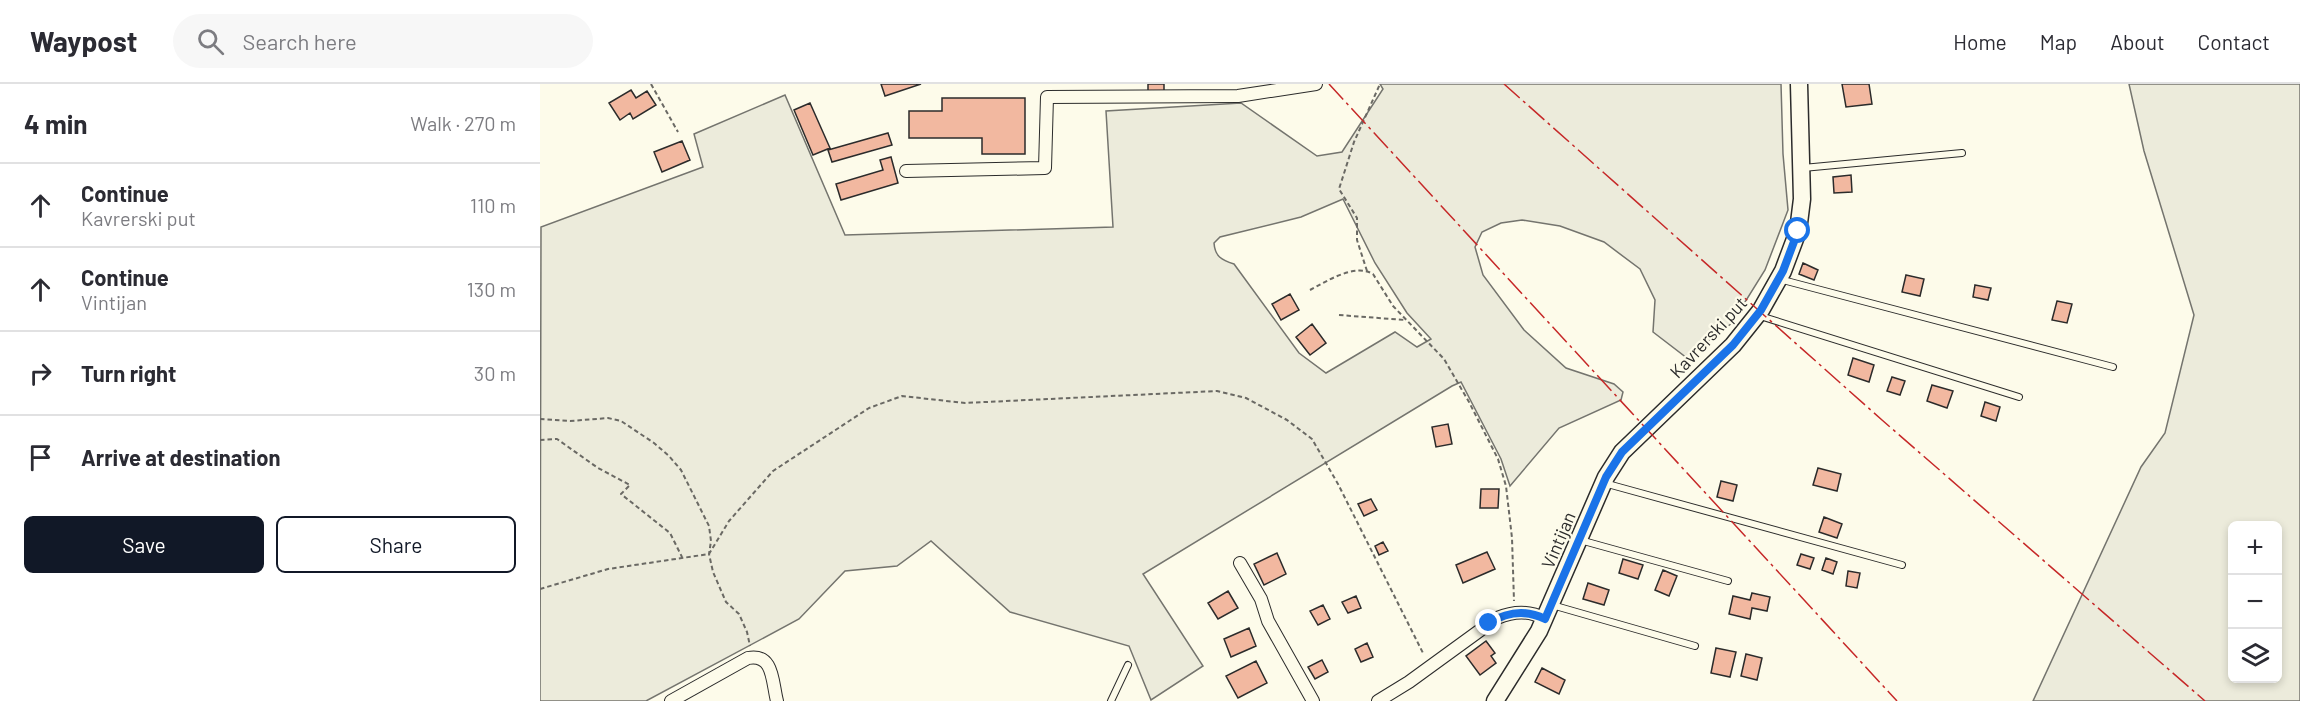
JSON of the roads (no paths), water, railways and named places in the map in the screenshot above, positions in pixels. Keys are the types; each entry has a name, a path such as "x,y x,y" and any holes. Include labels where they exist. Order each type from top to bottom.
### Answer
{"main road":[{"name":"Kavrerski put","path":"1671,405 1733,345 1757,315 1779,279 1798,231 1802,199 1803,168 1799,84"},
{"name":"Vintijan","path":"1495,701 1548,612 1604,483 1622,452 1671,405"}],"street":[{"path":"906,171 1045,168 1047,98 1238,96 1316,84"},
{"path":"1240,563 1261,599 1268,621 1313,701"},
{"path":"1378,701 1409,682 1497,618 1514,613 1548,612"},
{"path":"671,701 748,658 755,657 760,657 767,662 777,701"}],"lane":[{"path":"1803,168 1962,153"},
{"path":"1779,279 2113,367"},
{"path":"1757,315 2019,397"},
{"path":"1604,483 1902,565"},
{"path":"1579,540 1728,581"},
{"path":"1548,612 1695,646"},
{"path":"1111,701 1128,665"}]}
